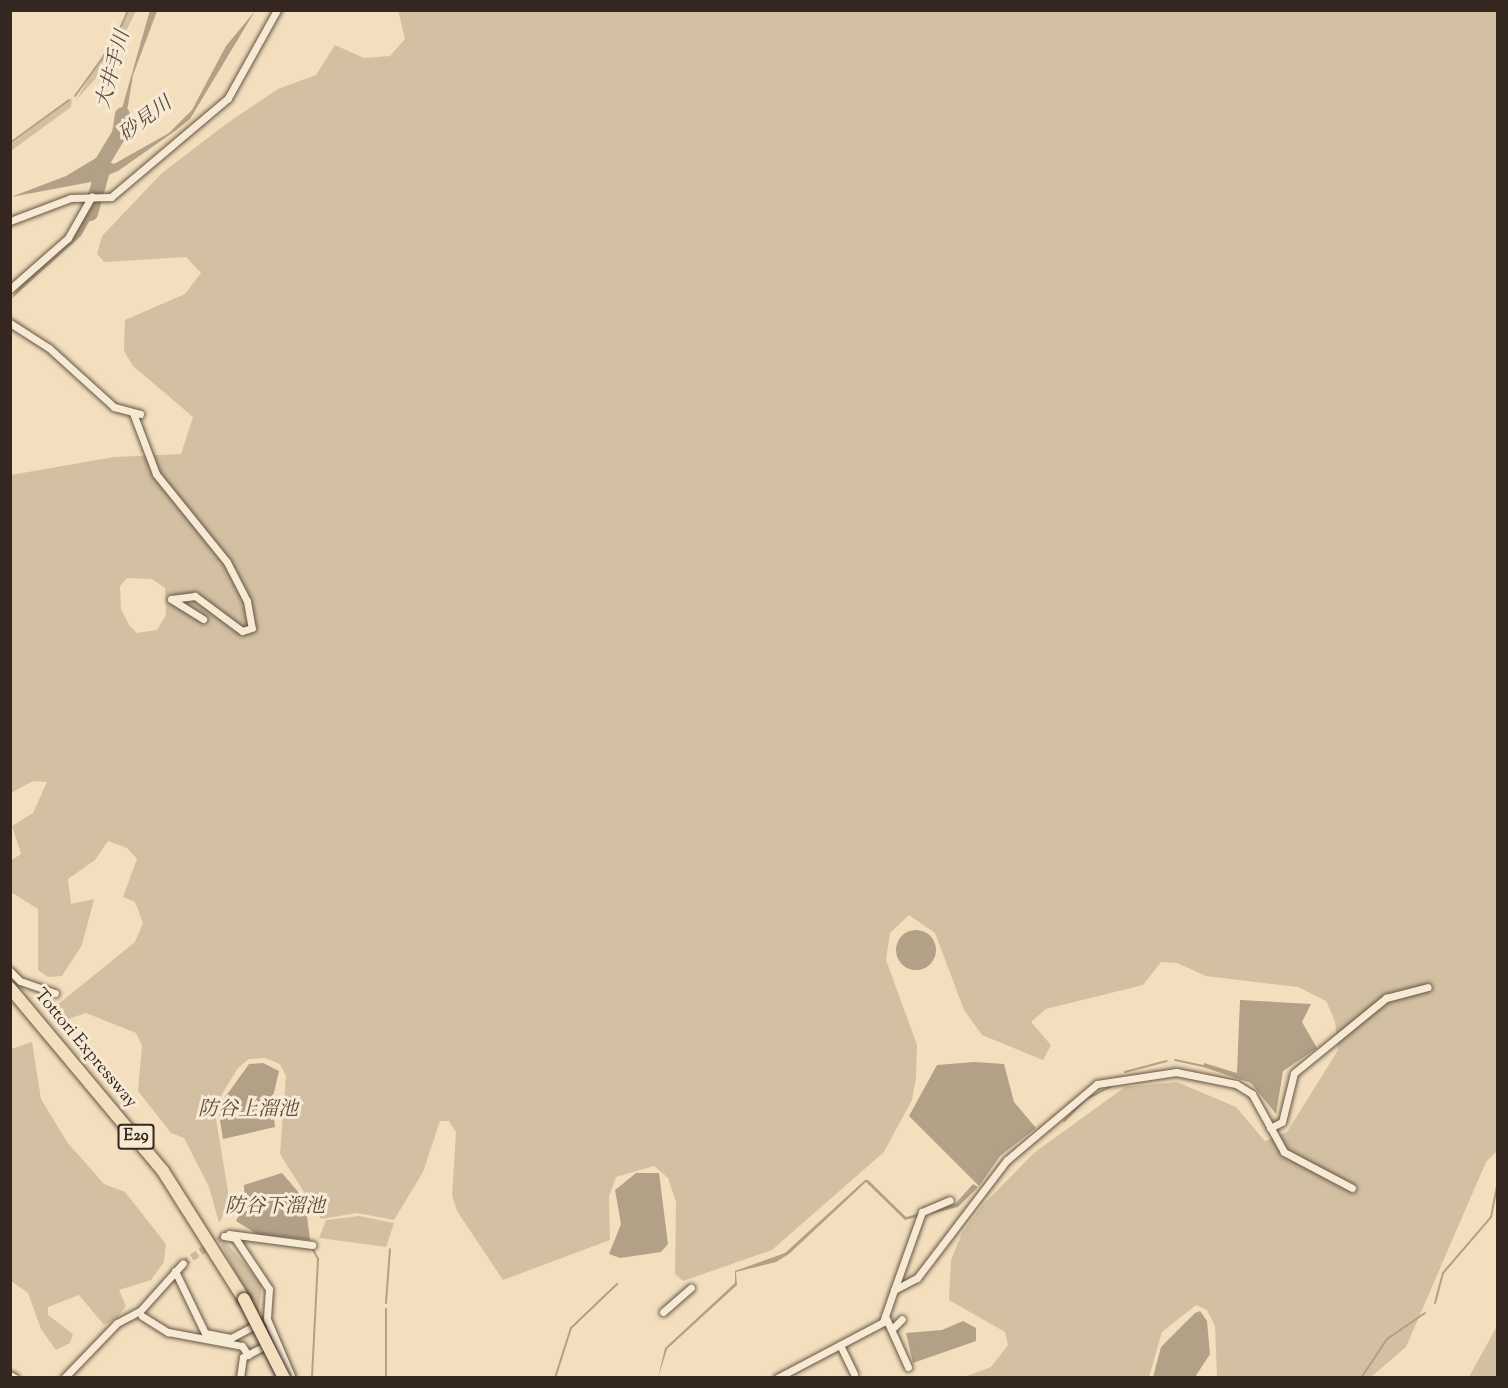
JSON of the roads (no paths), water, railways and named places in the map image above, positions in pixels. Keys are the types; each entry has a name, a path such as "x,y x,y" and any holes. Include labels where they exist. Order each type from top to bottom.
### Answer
{"highway":[{"name":"Tottori Expressway","path":"10,988 163,1171 242,1300 284,1377"},
{"name":"Tottori Expressway","path":"10,997 138,1151 214,1255 242,1300 278,1377"}],"street":[{"path":"10,221 93,196 103,200 228,99 277,10"},
{"path":"10,289 68,238 93,196"},
{"path":"10,322 49,348 107,402 137,413 156,474 227,562 247,602 252,628 242,631 195,596 171,599 203,619"},
{"path":"10,971 20,981 55,993"},
{"path":"1270,1128 1282,1122 1294,1073 1386,998 1428,987"},
{"path":"894,1290 917,1278 1007,1160 1097,1083 1176,1072 1236,1084 1252,1094 1284,1152 1352,1188"},
{"path":"777,1377 840,1346 885,1316 894,1290 894,1277 922,1212 950,1200"},
{"path":"292,1377 267,1319 269,1289 226,1235 312,1245"},
{"path":"64,1377 117,1323 140,1311 183,1263"},
{"path":"175,1271 205,1333 231,1338 267,1319"},
{"path":"663,1312 691,1288"},
{"path":"142,1316 168,1332 242,1346 248,1355"},
{"path":"885,1316 894,1327 908,1367"},
{"path":"894,1327 902,1319"},
{"path":"240,1377 243,1357 276,1340"},
{"path":"840,1346 854,1374"},
{"path":"10,1375 15,1377"}],"water":[{"path":"150,10 157,11 133,75 123,136 115,133"},
{"path":"255,11 190,119 175,131 118,171 91,182 11,197 66,176 111,149 109,162 114,164 169,133 192,110 226,46"},
{"path":"92,200 99,204 81,236 11,299 32,269 70,240"},
{"path":"916,930 924,931 930,936 935,942 935,958 930,964 924,969 916,970 908,969 902,964 897,958 896,950 897,942 902,936 908,931"},
{"path":"1240,1000 1311,1004 1302,1022 1317,1048 1283,1071 1276,1114 1251,1083 1203,1067 1204,1063 1237,1073"},
{"path":"974,1062 1004,1064 1014,1102 1036,1128 1000,1156 979,1186 909,1116 937,1065"},
{"name":"防谷上溜池","path":"263,1063 279,1071 272,1101 275,1127 223,1139 218,1107 249,1064"},
{"name":"防谷下溜池","path":"282,1173 305,1200 310,1240 257,1234 236,1221 245,1202 244,1185"},
{"path":"636,1173 659,1173 668,1244 661,1252 620,1258 609,1254 621,1224 615,1190"},
{"path":"865,1180 868,1180 906,1217 956,1203 973,1184 978,1187 958,1207 905,1220 866,1182 789,1254 776,1262 736,1272 737,1285 667,1349 658,1378 665,1348 735,1283 735,1271 785,1253"},
{"path":"1200,1311 1207,1321 1210,1354 1195,1377 1153,1377 1161,1347 1195,1313"},
{"path":"963,1321 976,1328 976,1341 913,1363 906,1333 942,1330"}],"waterway":[{"path":"75,96 114,42 128,10"},
{"path":"10,143 69,100"},
{"name":"大井手川","path":"98,168 119,133 122,114"},
{"name":"大井手川","path":"90,213 102,170"},
{"path":"1175,1060 1204,1066"},
{"path":"1125,1072 1167,1061"},
{"path":"1064,1121 1086,1099 1115,1084"},
{"path":"1435,1303 1443,1273 1491,1217 1498,1181"},
{"path":"312,1248 318,1259 312,1378"},
{"path":"386,1303 390,1249"},
{"path":"555,1378 571,1328 617,1284"},
{"path":"386,1309 386,1378"},
{"path":"1361,1378 1387,1339 1425,1313"}],"tunnel":[{"path":"183,1263 224,1236"}],"water label":[{"name":"砂見川","path":"146,120"}]}
